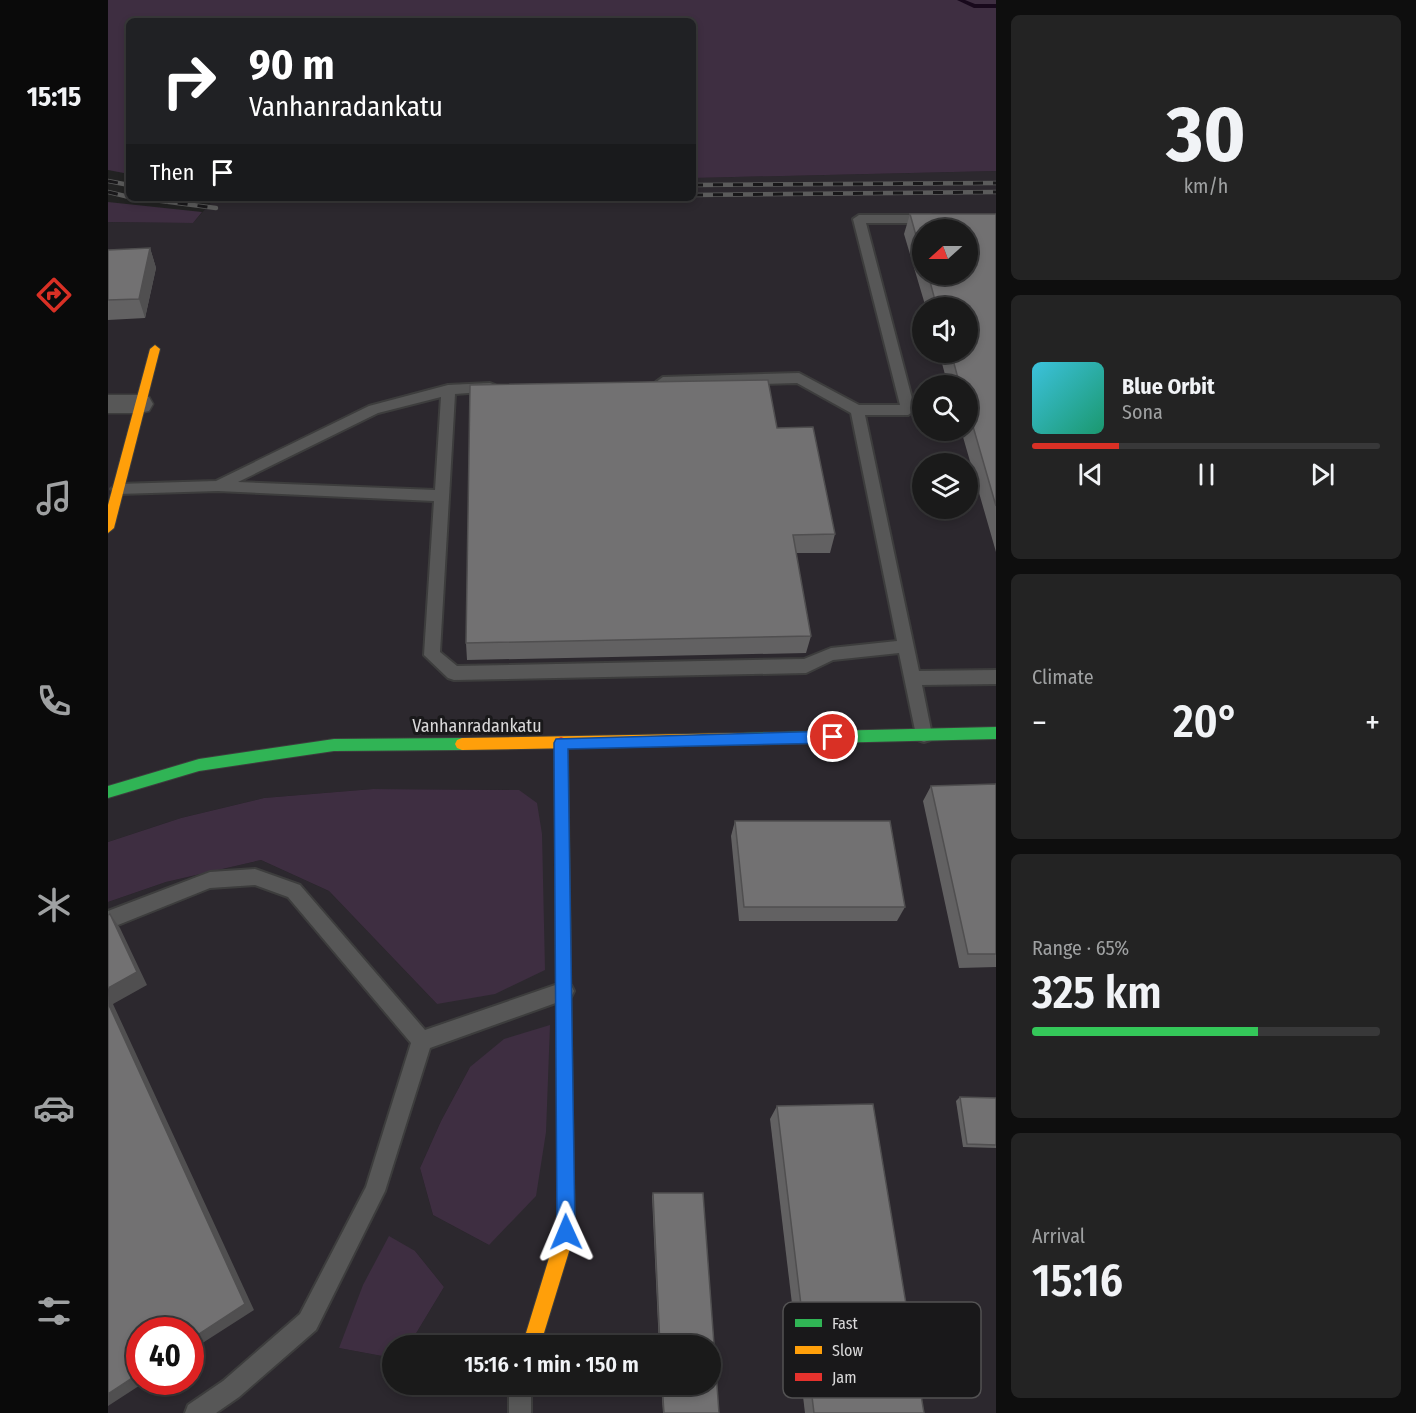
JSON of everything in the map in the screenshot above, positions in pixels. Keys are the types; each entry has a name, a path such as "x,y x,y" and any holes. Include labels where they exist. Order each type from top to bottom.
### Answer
{"street":[{"path":"108,528 155,349"},
{"path":"108,404 140,404"},
{"name":"Vanhanradankatu","path":"108,792 199,765 334,744 561,743 996,734"},
{"path":"534,1335 566,1232 561,743"}],"lane":[{"path":"647,383 799,378 857,410 908,410 860,219 912,219"},
{"path":"218,486 374,409 448,390 506,388"},
{"path":"448,390 432,655 454,673 806,666 831,654 905,646"},
{"path":"857,410 924,735"},
{"path":"118,489 218,486 442,496"},
{"path":"913,678 996,677"},
{"path":"108,920 210,880 255,877 294,891 422,1041"},
{"path":"422,1041 564,991"},
{"path":"196,1413 231,1389 308,1322 375,1191 422,1041"},
{"path":"520,1395 520,1413"}],"shaded area":[{"path":"108,0 996,0 996,171 696,178 696,18 126,18 126,173 108,170"},
{"path":"996,171 996,1413 108,1413 108,902 166,882 261,860 329,891 437,1004 519,790 373,789 264,798 181,818 108,842 108,222 193,223 212,201 696,201 696,178","holes":["470,1067 489,1245 433,1215 420,1168 441,1121","415,1251 444,1287 415,1335 721,1335 721,1395 382,1395 382,1356 339,1348"]},
{"path":"108,202 202,212 193,223 108,222"},
{"path":"373,789 519,790 537,803 542,834 545,970 495,994 437,1004 329,891 261,860 166,882 108,902 108,842 181,818 264,798"},
{"path":"550,1025 546,1132 536,1196 489,1245 433,1215 420,1168 441,1121 470,1067 504,1039"},
{"path":"389,1236 415,1251 444,1287 415,1335 382,1335 382,1356 339,1348 363,1285"}],"building":[{"path":"910,214 996,214 996,506 977,441 978,375 957,375 954,363 978,363 978,297 934,297 931,285 978,285 978,219 912,219 912,221"},
{"path":"150,248 139,299 108,300 108,250"},
{"path":"768,380 777,428 813,427 835,534 793,535 811,636 466,643 470,385"},
{"path":"996,784 996,954 968,954 931,786"},
{"path":"735,821 890,821 905,907 744,907"},
{"path":"110,914 137,972 108,988 108,915"},
{"path":"108,1003 245,1304 204,1331 204,1317 126,1317 126,1382 108,1394"},
{"path":"960,1097 996,1098 996,1145 967,1144"},
{"path":"873,1104 906,1302 801,1302 777,1106"},
{"path":"653,1193 703,1193 713,1335 659,1335"},
{"path":"663,1395 718,1395 719,1413 664,1413"},
{"path":"812,1398 922,1398 924,1413 814,1413"}],"waterway":[{"path":"960,0 974,6 996,6"}],"railway":[{"path":"108,181 126,184"},
{"path":"696,185 996,183"},
{"path":"108,192 126,196"},
{"path":"696,195 996,192"},
{"path":"161,201 216,208"}],"traffic: fast":[{"path":"741,739 996,733"},
{"path":"108,792 199,765 334,745 462,744"}],"traffic: slow":[{"path":"108,528 155,349"},
{"path":"462,744 741,739"},
{"path":"534,1335 566,1232 565,1111"}],"traffic: jam":[{"path":"561,743 565,1111"}],"route":[{"path":"566,1232 561,743 833,737"}]}
